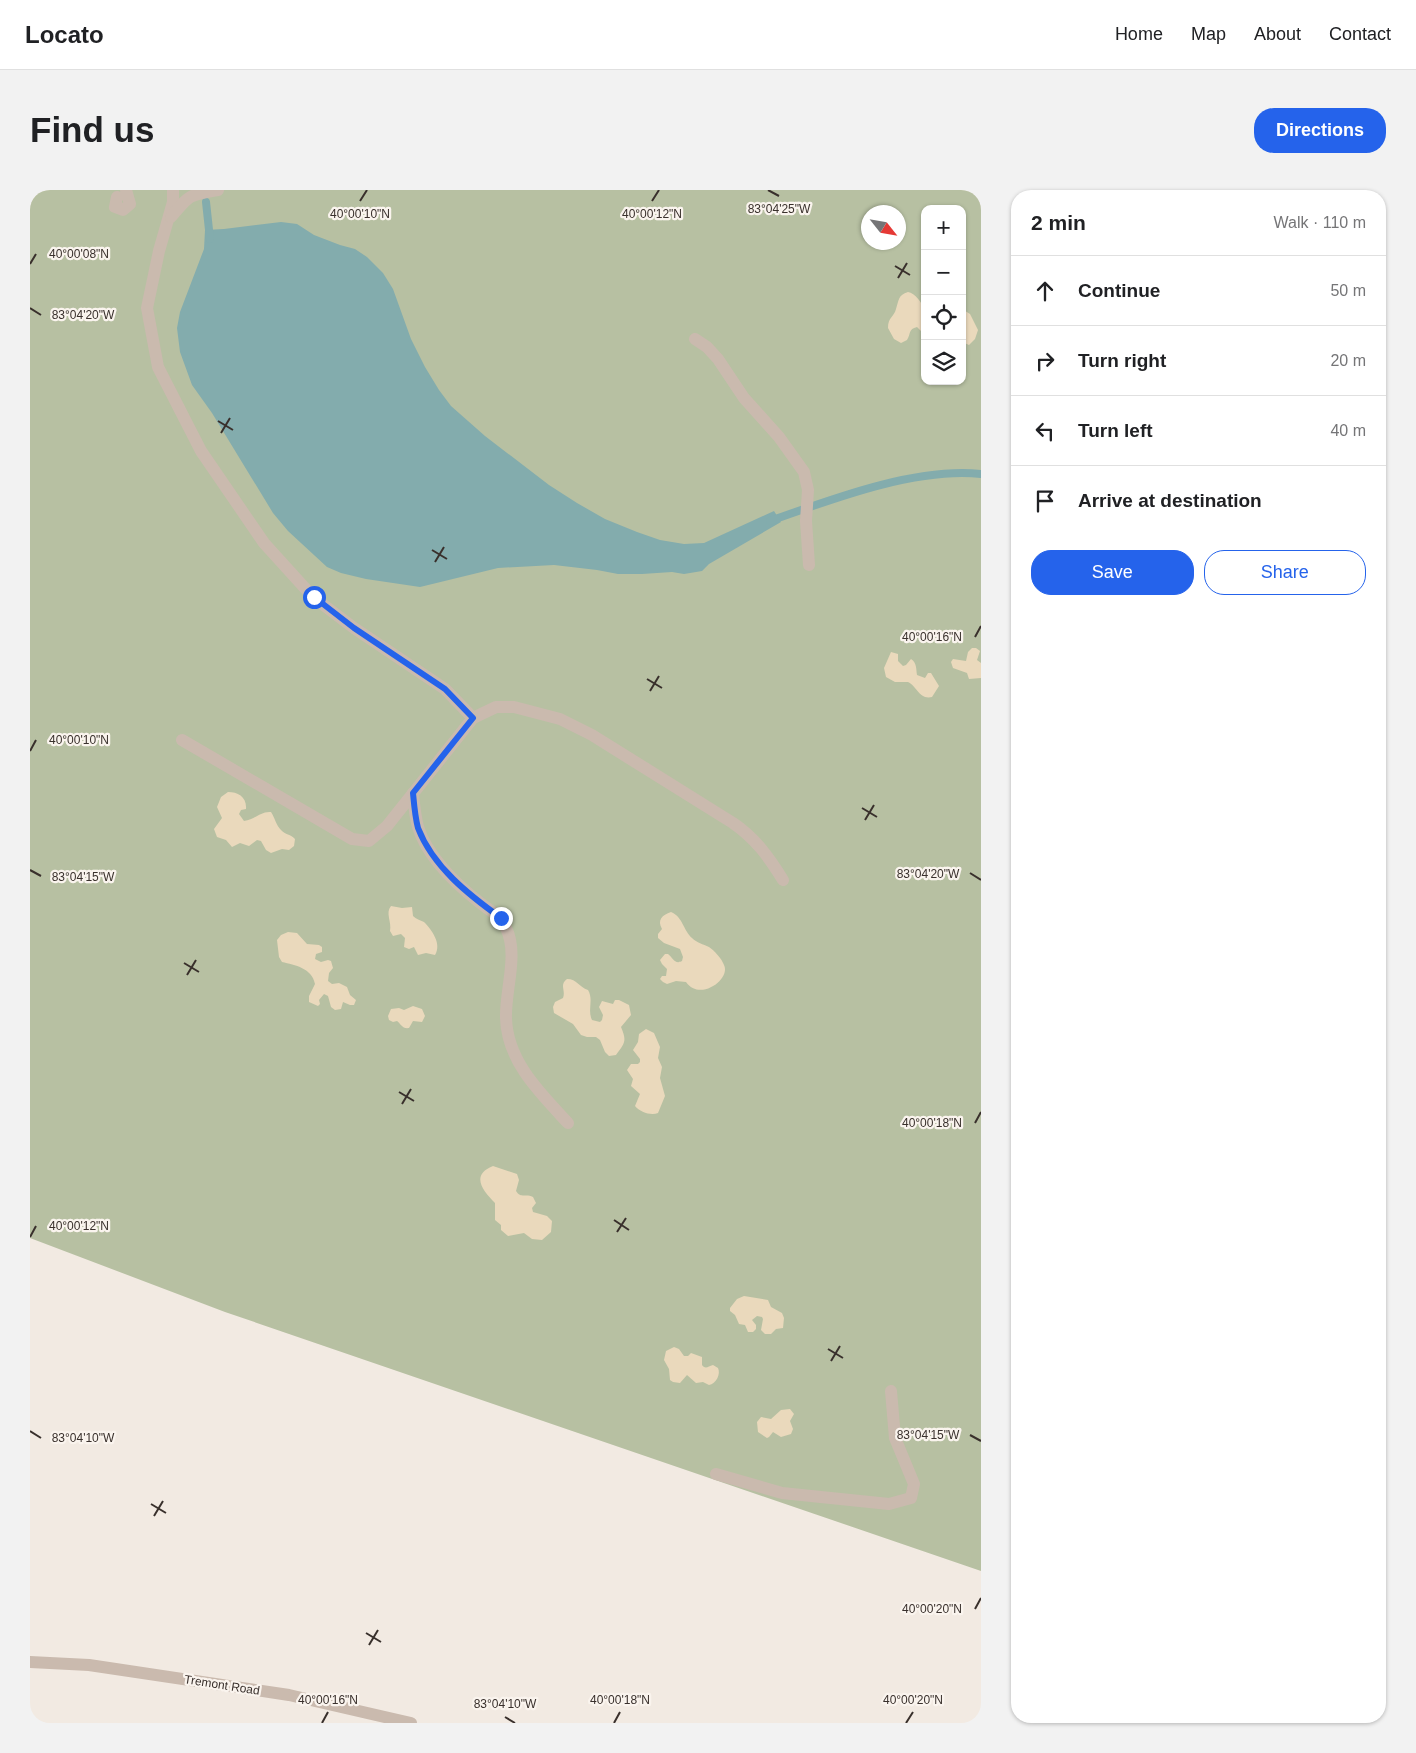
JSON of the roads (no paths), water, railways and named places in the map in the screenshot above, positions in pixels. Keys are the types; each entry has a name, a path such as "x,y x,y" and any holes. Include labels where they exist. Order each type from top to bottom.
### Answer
{"street":[{"path":"173,190 173,202 147,308 158,366 201,451 264,543 314,597 354,628 445,689 473,718"},
{"path":"168,220 186,199 193,194 218,190"},
{"path":"695,339 707,347 718,359 744,398 779,437 804,472 808,490 806,521 808,566"},
{"path":"182,740 352,839 369,841 387,826 473,718 496,707 514,708 560,719 592,735 747,833 760,846 783,880"},
{"path":"413,793 418,827 432,854 453,879 480,903 501,918 508,930 511,943 511,977 506,1018 512,1048 532,1084 568,1123"},
{"path":"716,1474 782,1493 889,1504 911,1498 914,1484 895,1438 891,1390"},
{"name":"Tremont Road","path":"30,1662 89,1665 290,1695 411,1723"}],"water":[{"path":"281,222 297,224 314,235 355,249 367,257 383,273 393,289 411,339 425,367 451,406 485,436 549,485 577,503 605,519 637,532 660,540 684,544 704,543 774,511 781,522 709,564 702,571 684,574 672,572 618,574 554,565 498,568 420,587 366,579 341,573 327,567 288,531 273,513 212,413 192,385 180,352 177,328 180,312 204,249 205,230"}],"waterway":[{"path":"206,202 210,239"},
{"path":"770,521 820,503 902,480 929,475 981,474"}]}
